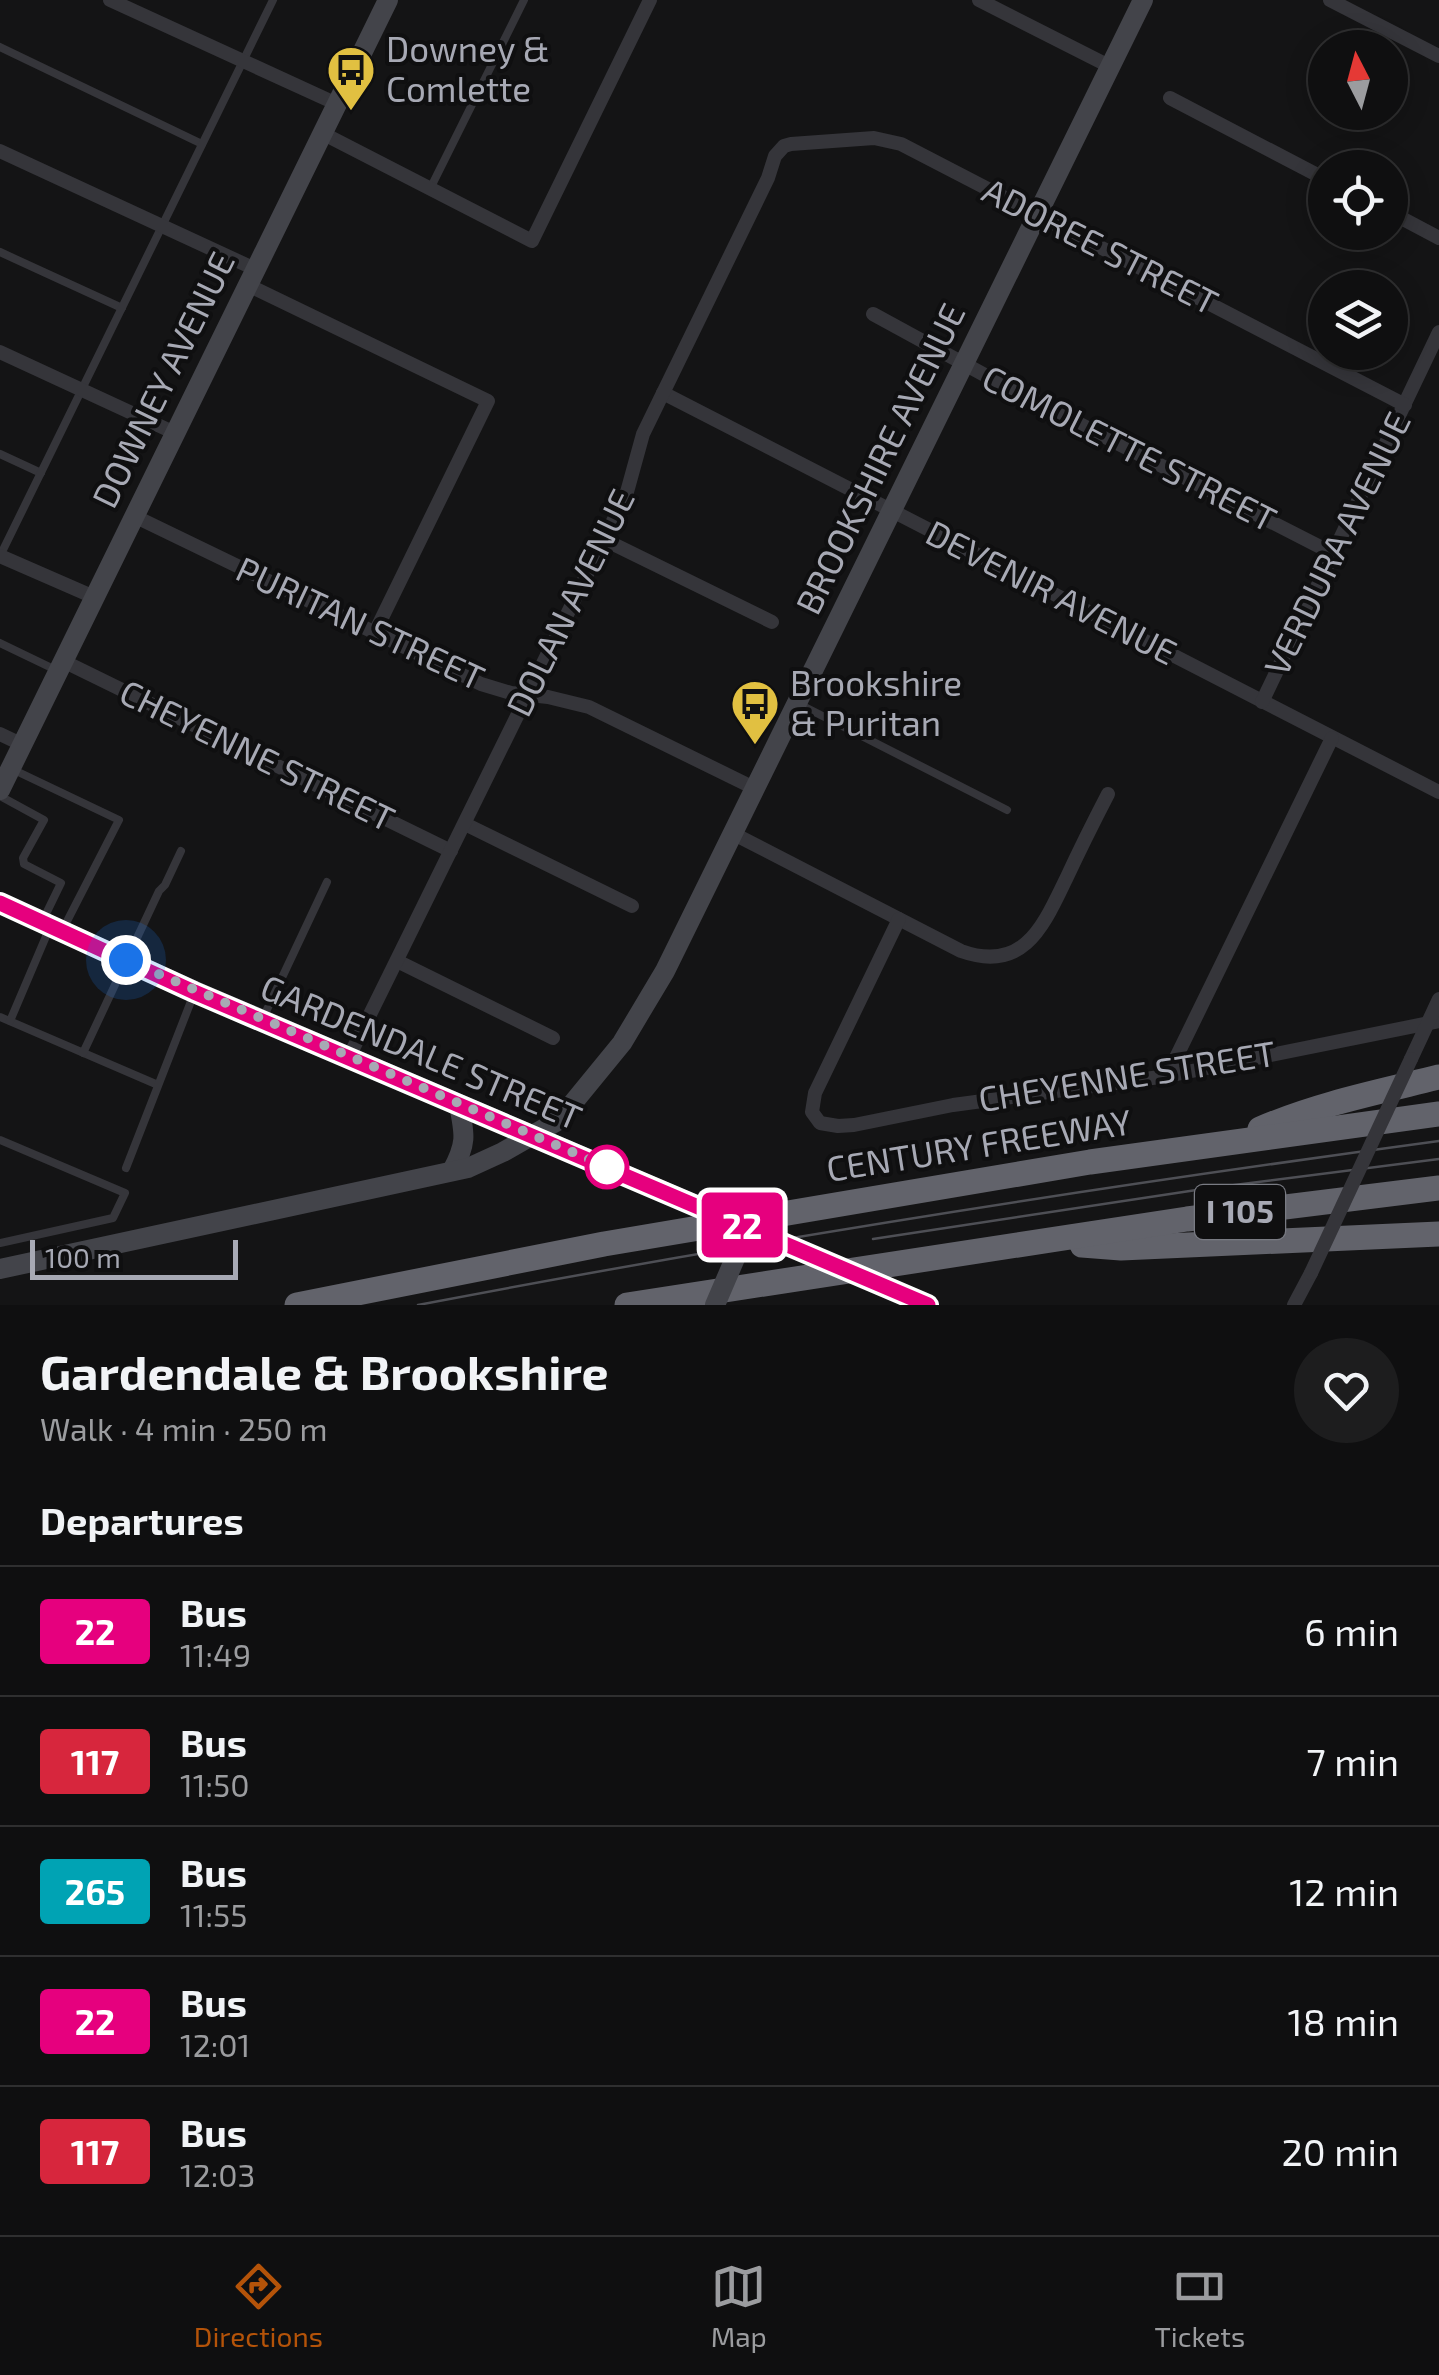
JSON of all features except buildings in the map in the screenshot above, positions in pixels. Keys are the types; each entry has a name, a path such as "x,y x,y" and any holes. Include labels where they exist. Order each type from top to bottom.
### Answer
{"highway":[{"path":"1233,1141 1295,1114 1439,1077"},
{"name":"CENTURY FREEWAY","path":"297,1305 604,1244 1090,1162 1439,1114"},
{"name":"I 105","path":"627,1305 1186,1219 1439,1188"},
{"path":"1042,1242 1121,1248 1439,1234"}],"street":[{"path":"110,0 337,104"},
{"name":"DOWNEY AVENUE","path":"0,793 388,0"},
{"path":"322,133 532,240 650,0"},
{"path":"980,0 1111,67"},
{"name":"BROOKSHIRE AVENUE","path":"0,1269 452,1171 485,1160 559,1120 622,1043 665,971 1144,0"},
{"path":"1330,0 1439,56"},
{"path":"1170,98 1308,170"},
{"name":"ADOREE STREET","path":"784,146 795,142 815,144 874,138 901,144 1405,405"},
{"name":"DOLAN AVENUE","path":"349,1057 605,540 627,492 643,434 768,178 775,156 784,146"},
{"path":"0,151 162,226 488,401 374,634"},
{"path":"1408,222 1439,238"},
{"name":"COMOLETTE STREET","path":"873,314 1334,554"},
{"name":"VERDURA AVENUE","path":"1262,702 1439,332"},
{"path":"0,352 175,433"},
{"name":"DEVENIR AVENUE","path":"663,393 1439,792"},
{"name":"PURITAN STREET","path":"134,516 481,684 512,694 548,697 589,707 754,788"},
{"path":"605,540 772,622"},
{"path":"0,556 94,598"},
{"name":"CHEYENNE STREET","path":"61,666 451,851"},
{"path":"0,734 22,744"},
{"path":"1167,1076 1332,738"},
{"path":"732,833 973,955 997,956 1018,950 1043,925 1108,794"},
{"path":"465,824 632,906"},
{"name":"GARDENDALE STREET","path":"0,903 194,992 925,1304"},
{"name":"CHEYENNE STREET","path":"899,920 818,1084 812,1108 816,1121 828,1126 1167,1076 1433,1022"},
{"path":"396,961 553,1038"},
{"path":"1294,1305 1410,1059 1433,1022 1439,999"},
{"path":"452,1171 466,1135 459,1105"},
{"path":"715,1305 748,1228"}],"lane":[{"path":"0,556 273,0"},
{"path":"430,188 524,0"},
{"path":"0,47 202,144"},
{"path":"0,252 122,308"},
{"path":"0,454 41,473"},
{"path":"0,644 61,666"},
{"path":"797,703 1007,810"},
{"path":"10,768 119,820 51,927 10,1021"},
{"path":"0,793 44,820 22,858 24,864 61,883 51,927"},
{"path":"84,1052 181,851"},
{"path":"262,1020 327,882"},
{"path":"126,1168 194,992"},
{"path":"0,1017 158,1085"},
{"path":"0,1140 125,1193 113,1218 0,1243"}],"tram line":[{"path":"418,1305 927,1216 1439,1141"},
{"path":"873,1239 1203,1189 1439,1159"}],"bus line":[{"name":"22","path":"0,903 194,992 928,1305"}],"place":[{"name":"Downey & Comlette","path":"351,112"},
{"name":"Brookshire & Puritan","path":"755,746"}],"route":[{"path":"126,960 607,1167"}]}
